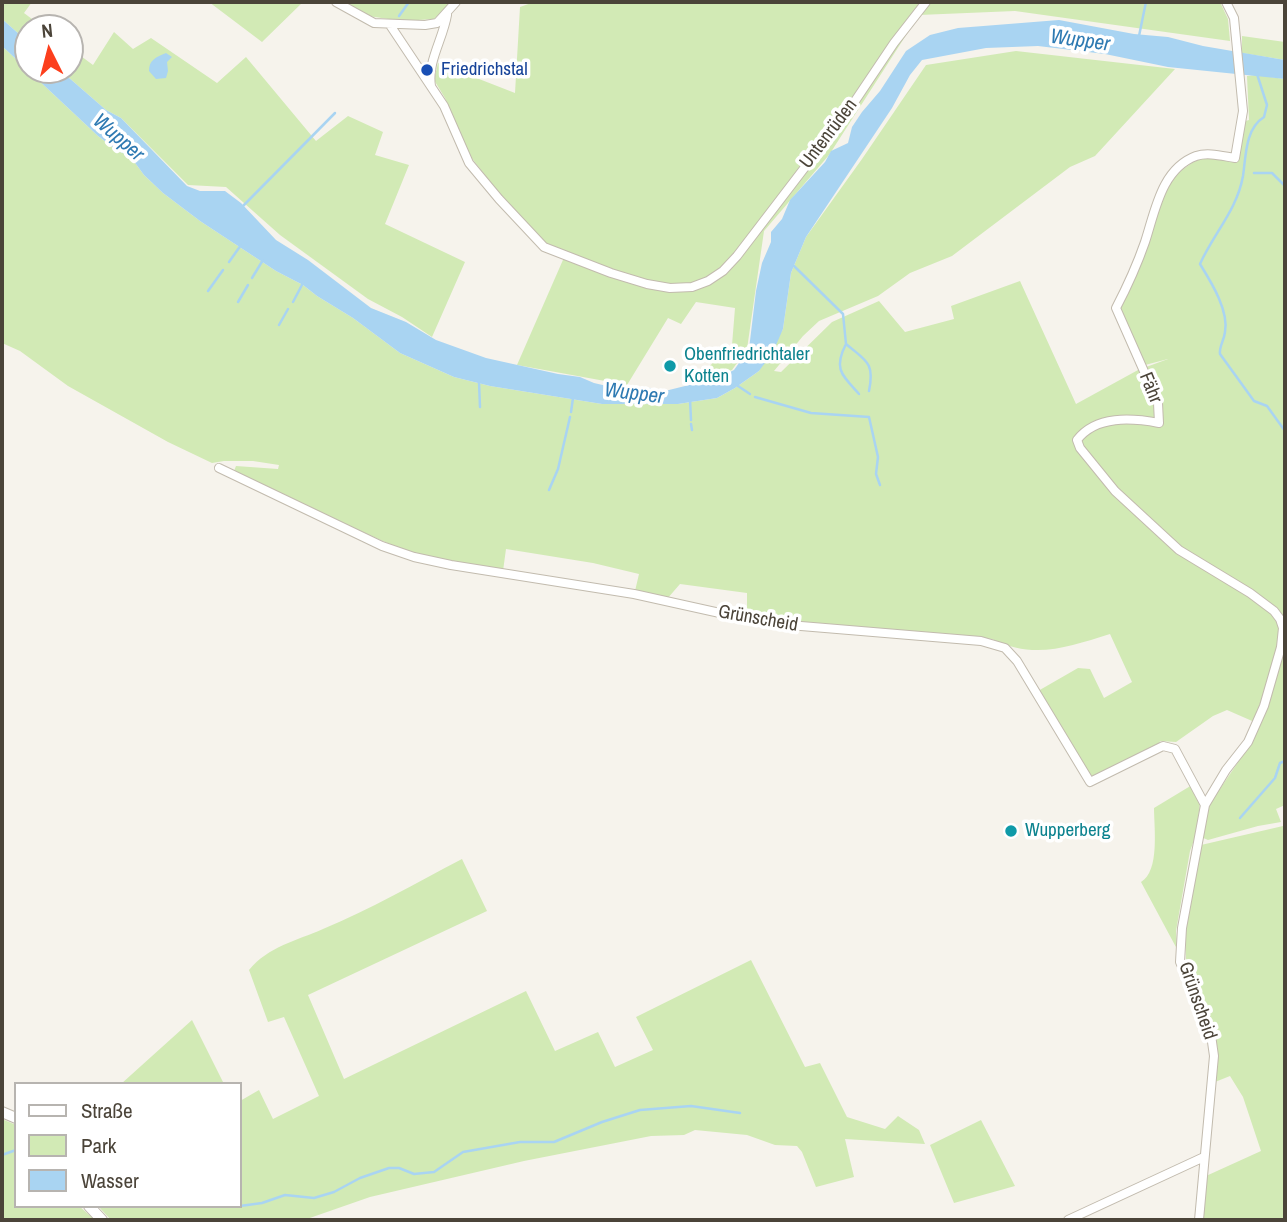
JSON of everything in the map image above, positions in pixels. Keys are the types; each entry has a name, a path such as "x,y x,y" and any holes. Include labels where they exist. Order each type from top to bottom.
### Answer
{"street":[{"path":"336,2 369,21 390,25 434,24 447,15 456,2"},
{"name":"Untenrüden","path":"431,86 446,109 469,163 509,211 544,247 592,267 653,286 674,288 700,285 730,265 851,107 894,43 926,2"},
{"name":"Fähr","path":"1226,2 1233,14 1235,26 1243,111 1235,158 1213,154 1198,156 1182,164 1171,174 1160,195 1135,268 1115,308 1158,403 1159,423 1115,419 1082,433 1077,440 1080,448 1115,491 1179,550 1251,593 1273,611 1283,628"},
{"path":"431,86 432,64 447,15"},
{"path":"390,25 431,86"},
{"name":"Grünscheid","path":"219,468 382,546 414,557 634,594 765,623 981,641 1005,648 1017,661 1090,782 1163,746 1175,749 1205,805"},
{"name":"Grünscheid","path":"1199,1220 1214,1056 1210,1028 1180,962 1182,928 1205,805 1226,770 1248,742 1264,706 1281,647 1283,628"},
{"path":"1068,1220 1204,1157"}],"green space":[{"path":"2,2 32,2 25,14 14,14 14,30 2,19"},
{"path":"209,2 303,2 262,42"},
{"path":"344,2 452,2 434,19 402,21 368,16"},
{"path":"534,2 924,2 919,14 930,2 1220,2 1228,19 1230,41 1015,11 919,15 829,155 764,231 747,349 732,370 704,381 698,377 732,345 735,308 696,302 681,324 668,318 627,385 517,365 566,253 544,244 509,206 467,152 445,98 434,80 438,63 515,93 520,7"},
{"path":"114,32 133,49 151,38 217,83 246,57 316,141 348,116 383,132 375,155 409,165 385,224 465,262 432,337 368,299 280,235 226,187 188,185 121,118 106,110 76,84 84,84 84,58 93,65"},
{"path":"1242,36 1285,42 1285,60 1242,53"},
{"path":"2,46 14,57 14,84 43,84 98,136 118,151 130,156 144,175 163,193 200,221 353,318 400,353 454,377 490,386 602,404 678,404 717,398 759,371 783,329 791,273 806,237 926,65 1016,51 1175,69 1095,156 1070,167 952,256 910,273 878,296 819,321 774,371 781,372 832,322 879,301 905,332 954,319 951,306 1020,281 1076,404 1138,370 1168,359 1145,365 1119,307 1171,178 1196,160 1210,157 1236,159 1245,121 1249,120 1247,76 1285,79 1285,805 1276,809 1281,822 1208,840 1201,837 1209,805 1249,746 1259,724 1227,710 1213,716 1176,742 1160,741 1159,745 1093,777 1089,776 1038,691 1078,668 1090,669 1104,698 1132,682 1110,634 1065,647 1022,649 992,639 787,622 747,610 747,593 680,584 667,599 635,591 639,574 593,563 506,549 503,571 414,555 265,488 234,471 236,466 278,469 279,465 253,461 212,463 168,442 68,386 20,351 2,343"},
{"path":"1192,785 1200,803 1176,931 1177,949 1141,882 1151,869 1153,859 1154,808"},
{"path":"1283,826 1285,1220 1203,1220 1206,1176 1261,1151 1243,1097 1230,1076 1215,1082 1218,1052 1214,1027 1186,961 1185,934 1201,845"},
{"path":"462,859 487,911 308,995 344,1079 526,991 555,1051 598,1032 615,1067 653,1050 636,1017 751,960 805,1067 820,1063 847,1117 885,1129 898,1116 919,1130 925,1144 845,1139 854,1177 816,1187 797,1146 775,1145 747,1135 695,1130 684,1135 651,1136 524,1161 370,1197 304,1220 111,1220 100,1208 242,1208 242,1100 259,1090 273,1119 319,1096 284,1017 268,1022 249,970 265,955 283,945 359,913"},
{"path":"192,1020 223,1082 123,1082"},
{"path":"2,1119 14,1124 14,1208 81,1208 95,1220 2,1220"},
{"path":"981,1120 1015,1186 954,1203 930,1145"}],"water":[{"path":"2,19 14,30 14,57 2,46"},
{"name":"Wupper","path":"1059,20 1134,34 1168,37 1285,60 1285,79 1168,67 1105,54 1038,46 986,48 922,60 806,237 791,273 783,329 773,352 759,371 717,398 678,404 602,404 490,386 454,377 400,353 303,285 276,271 200,221 163,193 144,175 130,156 118,151 43,84 76,84 106,110 121,118 187,186 200,191 225,191 241,203 276,240 308,260 371,308 406,322 436,340 486,358 580,377 624,390 650,388 665,391 706,384 734,370 749,349 756,291 762,263 771,242 771,232 782,219 790,200 825,162 831,151 848,143 852,127 906,51 930,35 958,28"},
{"path":"166,53 172,57 167,62 166,78 156,79 149,71 150,64"}],"waterway":[{"path":"399,16 409,2"},
{"path":"1139,36 1146,2"},
{"path":"1257,74 1267,105 1264,117 1253,128 1250,136 1236,200 1200,264 1218,296 1224,315 1226,324 1220,354 1254,401 1267,406 1285,431"},
{"path":"241,208 335,113"},
{"path":"1254,173 1272,173 1285,186"},
{"path":"229,262 241,245"},
{"path":"252,278 263,260"},
{"path":"794,266 843,314 846,344 864,359 870,368 869,391"},
{"path":"208,291 223,270"},
{"path":"293,302 303,283"},
{"path":"238,302 248,285"},
{"path":"279,325 288,309"},
{"path":"846,344 840,360 841,371 859,394"},
{"path":"479,382 480,407"},
{"path":"738,386 750,394"},
{"path":"755,397 811,413 869,417 878,457 876,474 880,485"},
{"path":"571,412 573,398"},
{"path":"690,399 691,420"},
{"path":"549,490 558,469 570,417"},
{"path":"691,424 692,430"},
{"path":"1240,818 1275,778 1280,763 1285,761"},
{"path":"242,1206 262,1203 285,1195 314,1198 389,1168 399,1168 414,1174 434,1172 463,1152 520,1142 554,1142 640,1110 691,1106 740,1113"},
{"path":"2,1155 14,1151"}],"place":[{"name":"Friedrichstal","path":"427,70"},
{"name":"Obenfriedrichtaler Kotten","path":"670,366"},
{"name":"Wupperberg","path":"1011,831"}]}
